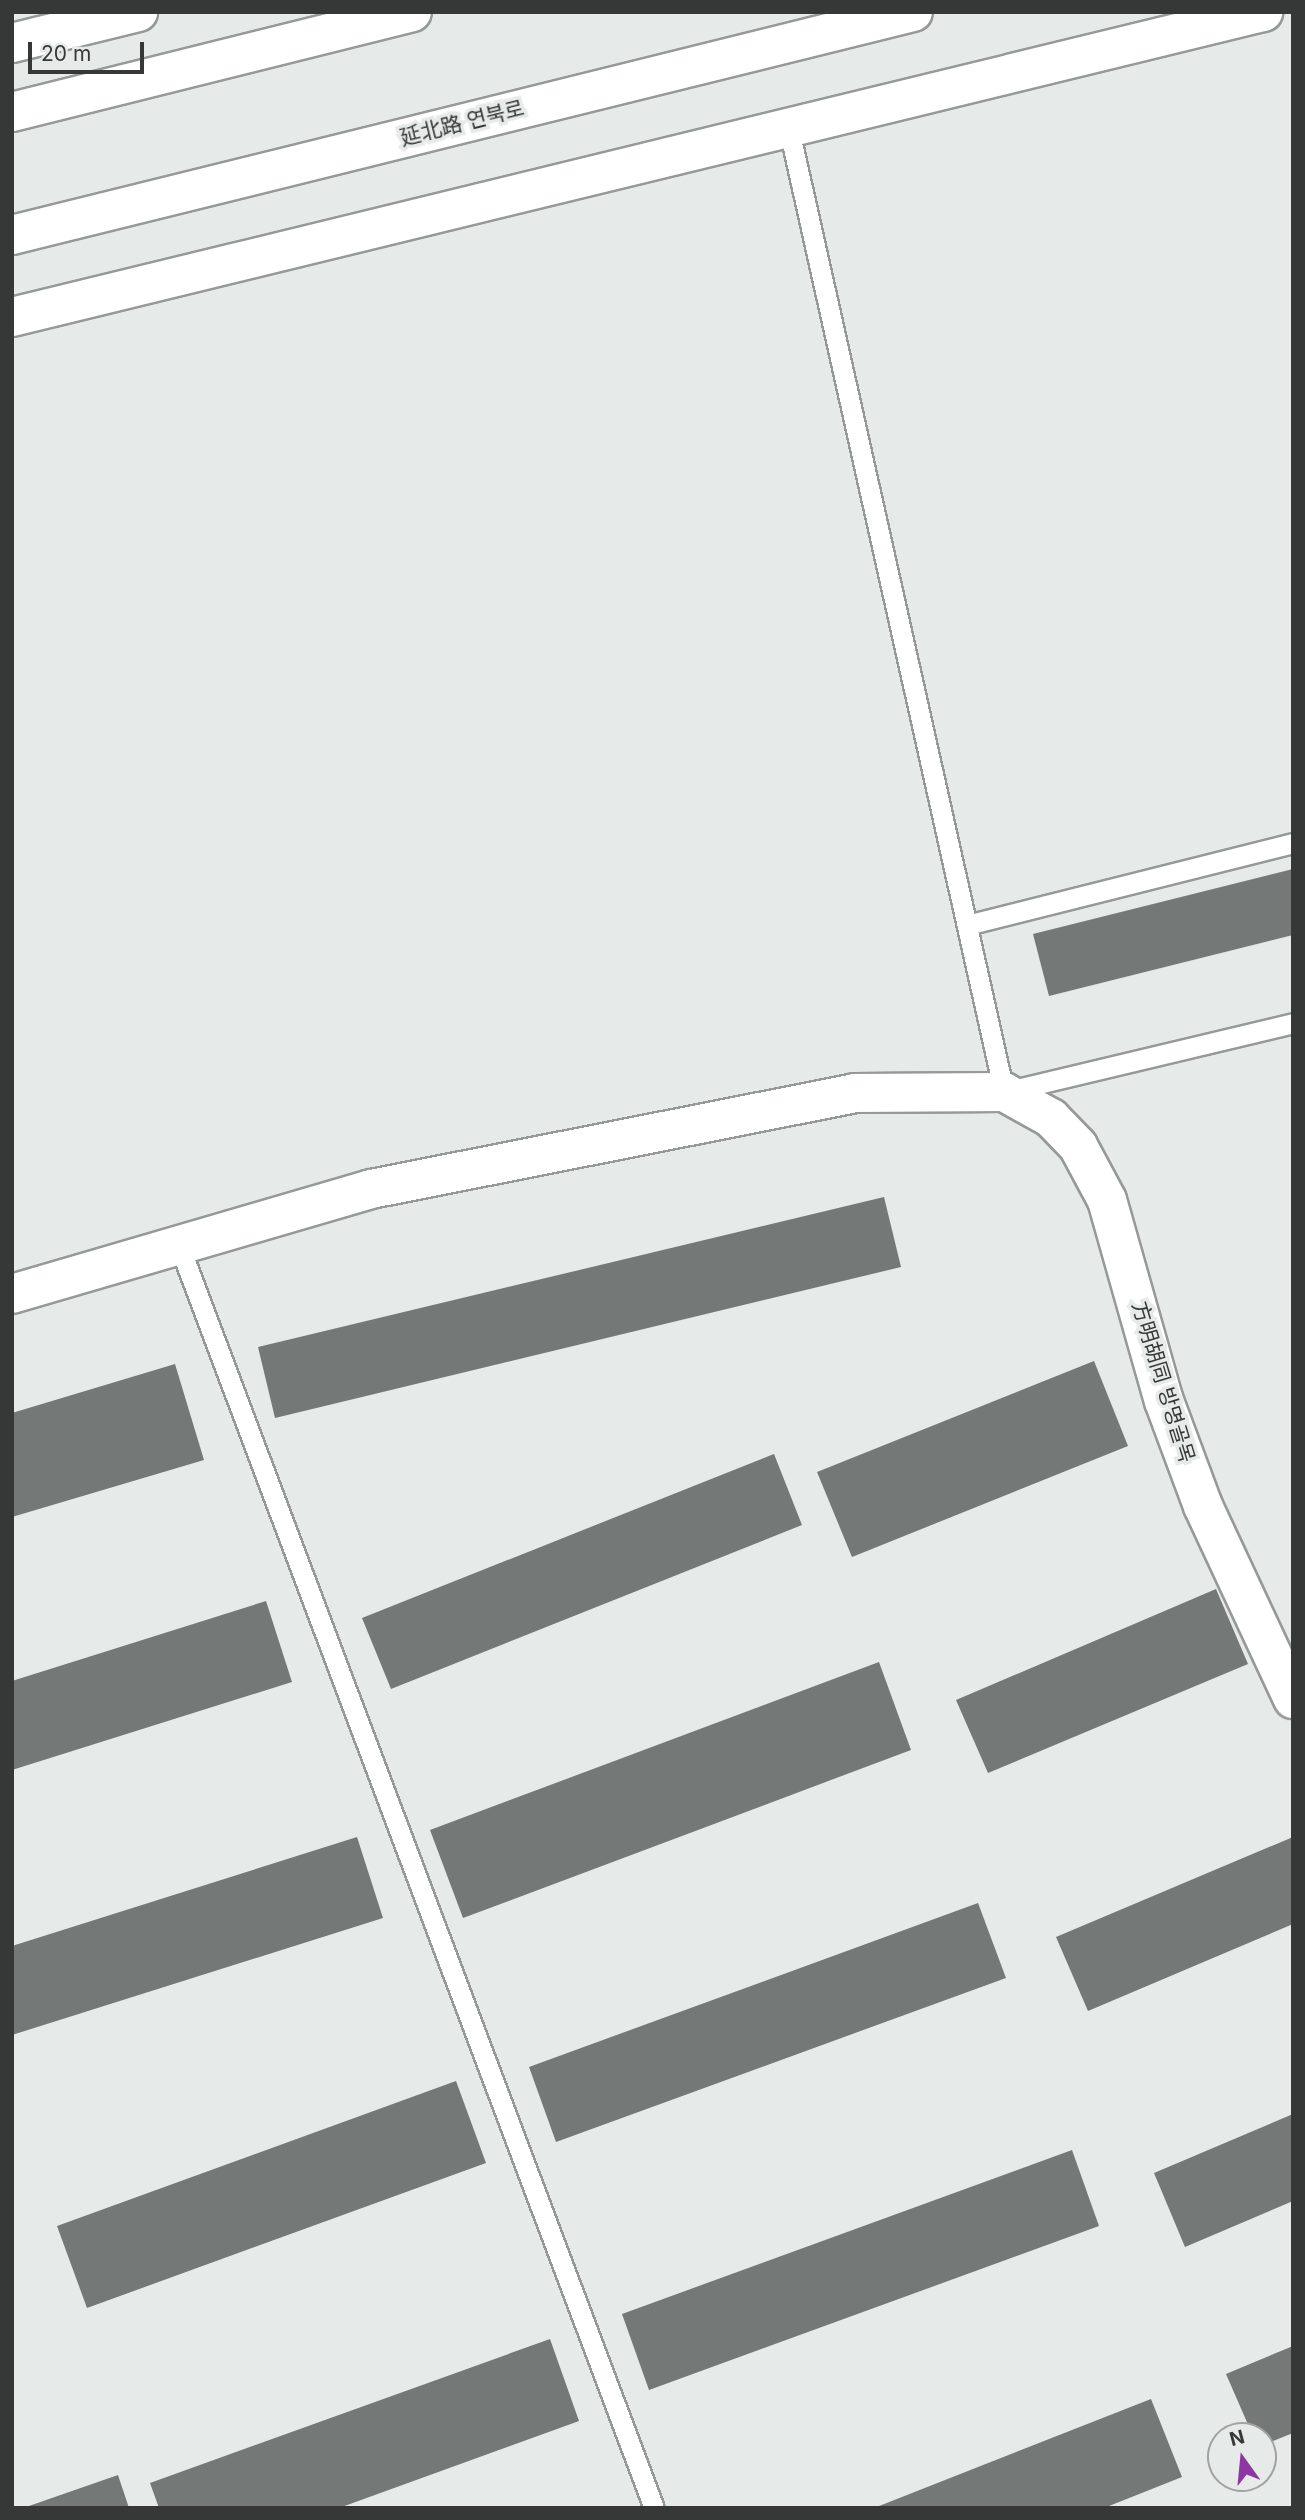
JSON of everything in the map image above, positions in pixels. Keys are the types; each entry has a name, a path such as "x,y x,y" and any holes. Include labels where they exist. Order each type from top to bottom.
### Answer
{"street":[{"path":"12,43 138,12"},
{"path":"12,112 412,12"},
{"name":"延北路 연북로","path":"12,235 913,12"},
{"path":"12,317 789,125 1263,12"},
{"path":"12,1294 371,1189 854,1093 1004,1092"},
{"name":"方明胡同 방명골목","path":"1004,1092 1051,1118 1078,1146 1107,1200 1164,1401 1199,1494 1292,1693"}],"lane":[{"path":"789,125 1004,1092 1293,1023"},
{"path":"967,925 1293,843"},
{"path":"179,1245 654,2508"}],"building":[{"path":"1293,869 1293,935 1049,996 1033,934"},
{"path":"884,1197 901,1267 275,1418 258,1347"},
{"path":"1094,1361 1128,1446 852,1557 817,1472"},
{"path":"175,1364 204,1460 12,1517 12,1413"},
{"path":"774,1454 802,1525 391,1689 362,1618"},
{"path":"1216,1589 1248,1664 988,1773 956,1700"},
{"path":"266,1601 292,1682 12,1770 12,1681"},
{"path":"879,1662 911,1750 463,1918 430,1830"},
{"path":"357,1837 383,1918 12,2035 12,1946"},
{"path":"1293,1837 1293,1924 1088,2011 1056,1937"},
{"path":"978,1903 1006,1978 556,2142 529,2067"},
{"path":"456,2081 486,2163 87,2308 57,2226"},
{"path":"1293,2114 1293,2201 1185,2247 1154,2173"},
{"path":"1072,2150 1099,2226 649,2390 622,2314"},
{"path":"550,2339 579,2421 339,2508 159,2508 150,2483"},
{"path":"1293,2346 1293,2433 1277,2439 1277,2422 1247,2422 1226,2374"},
{"path":"1151,2399 1182,2477 1104,2508 874,2508"},
{"path":"118,2475 129,2508 26,2508 26,2507"}]}
